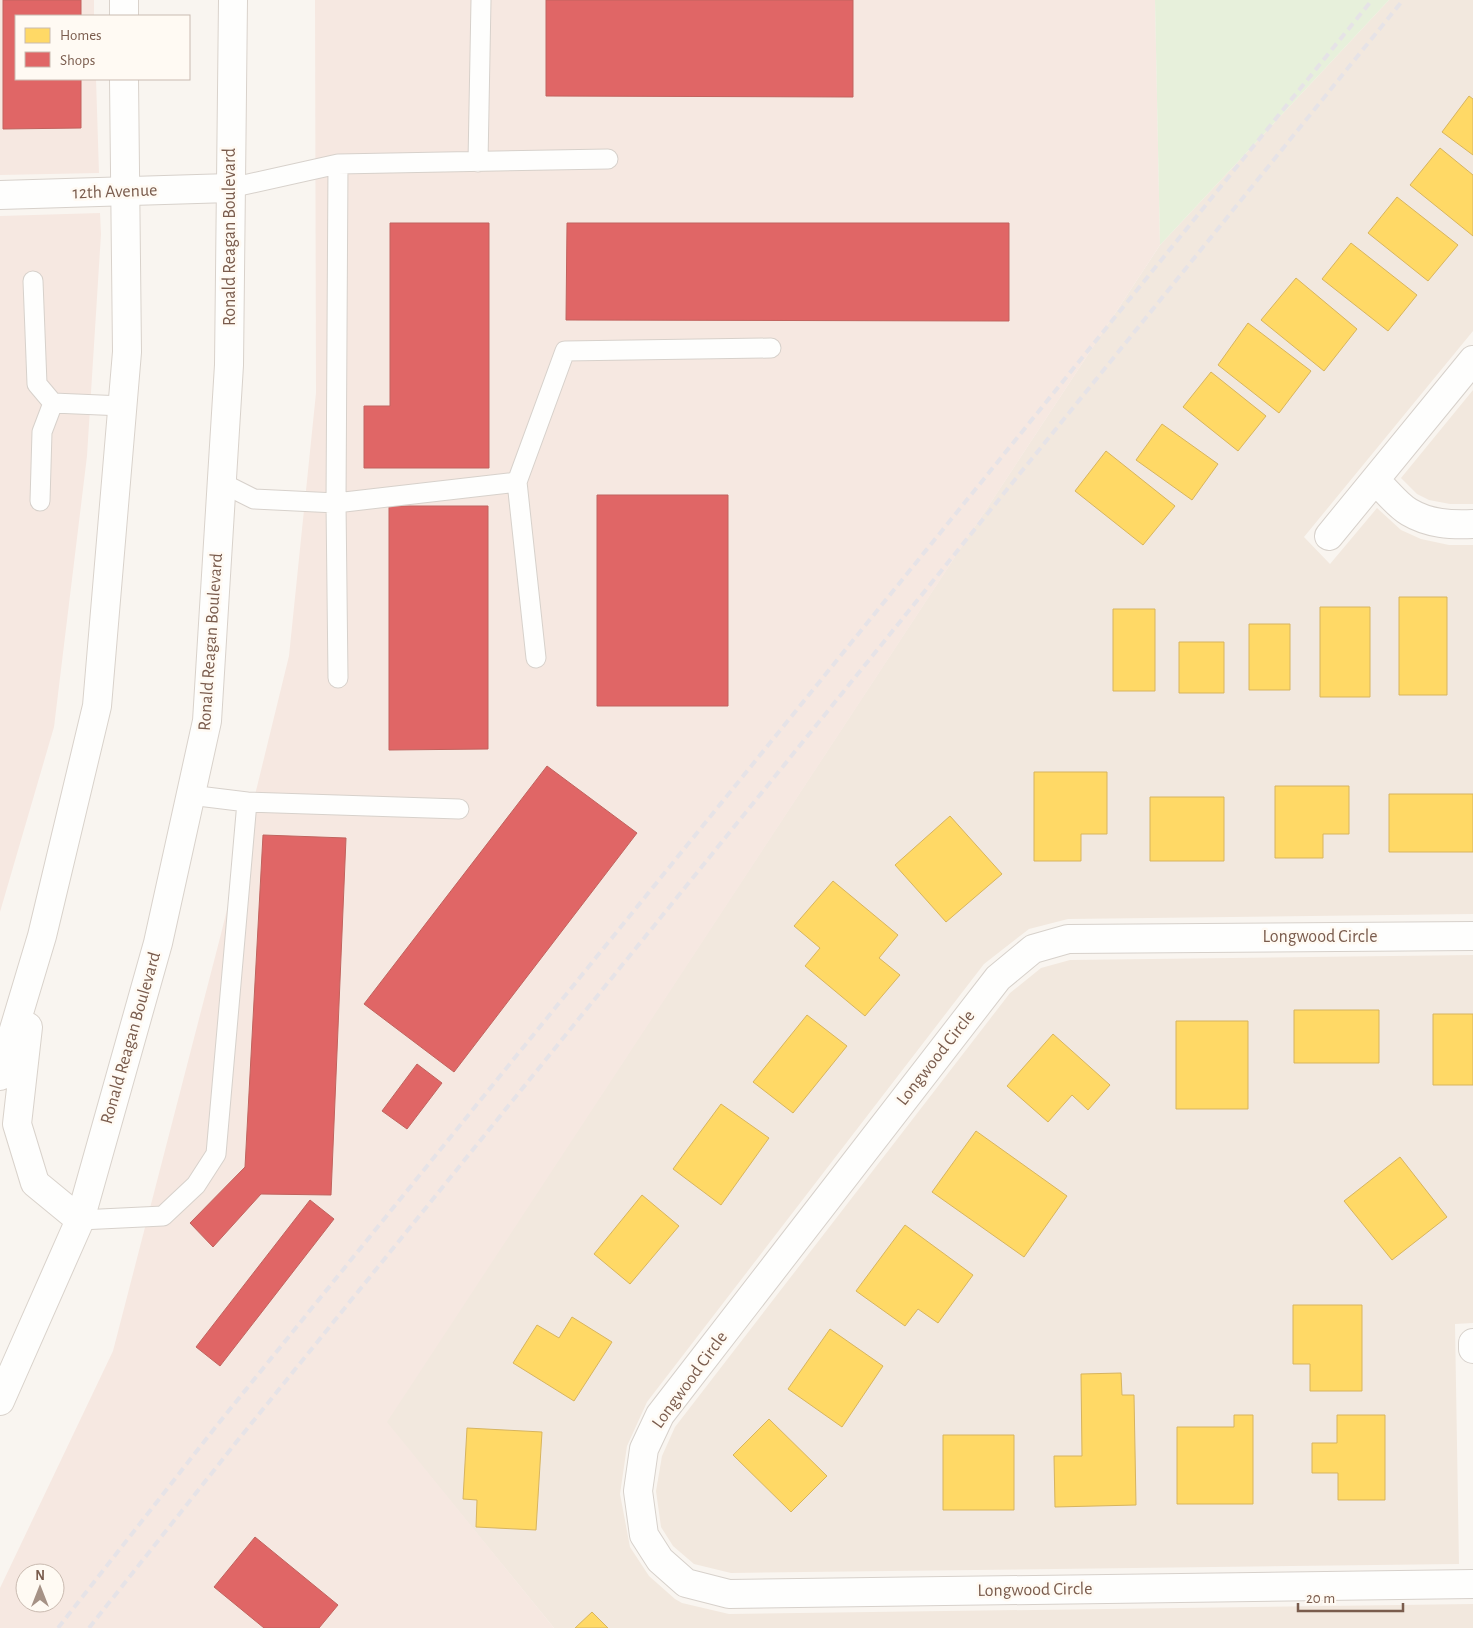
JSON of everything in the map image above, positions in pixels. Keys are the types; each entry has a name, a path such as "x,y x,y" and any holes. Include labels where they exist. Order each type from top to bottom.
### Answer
{"main road":[{"path":"124,0 124,15"},
{"name":"Ronald Reagan Boulevard","path":"0,1401 80,1220 158,943 207,721 229,365 233,0"},
{"path":"0,1076 42,936 97,706 127,352 124,80"},
{"name":"12th Avenue","path":"0,195 230,188"},
{"path":"1329,536 1473,360"},
{"path":"1375,480 1407,511 1425,519 1449,525 1473,524"},
{"path":"42,936 25,1050 17,1124 35,1183 80,1220"},
{"name":"Longwood Circle","path":"1473,936 1068,939 1033,949 998,978 660,1416 644,1449 638,1491 644,1535 660,1560 686,1583 730,1594 1473,1584"},
{"path":"1473,1344 1473,1349"}],"lane":[{"path":"478,162 481,0"},
{"path":"230,188 338,164 608,159"},
{"path":"338,164 336,503 338,678"},
{"path":"33,281 37,384 53,403 123,406"},
{"path":"536,658 518,482 565,351 772,348"},
{"path":"40,501 42,432 53,403"},
{"path":"222,483 254,499 336,503 518,482"},
{"path":"190,795 247,802 459,809"},
{"path":"80,1220 163,1216 196,1186 216,1154 247,802"}],"shaded area":[{"path":"0,0 94,0 94,15 15,15 15,80 96,80 99,173 0,175"},
{"path":"315,0 1155,0 1160,245 387,1422 554,1628 0,1628 0,1588 113,1351 221,934 289,656 316,393"},
{"path":"1389,0 1473,0 1473,331 1304,537 1330,564 1377,508 1401,530 1421,539 1449,545 1473,545 1473,914 1068,919 1029,929 984,964 647,1402 627,1446 620,1494 630,1547 649,1576 682,1603 729,1614 1473,1604 1473,1628 554,1628 386,1422 1160,245"},
{"path":"100,213 101,234 87,456 54,727 0,912 0,216"},
{"path":"1473,390 1473,504 1450,504 1429,500 1417,494 1401,478"},
{"path":"1473,955 1473,1323 1455,1324 1459,1564 731,1573 694,1564 673,1546 661,1527 656,1491 662,1456 675,1427 1010,993 1041,968 1070,960"}],"green space":[{"path":"1155,0 1389,0 1160,245"}],"building: Homes":[{"path":"1469,96 1473,99 1473,155 1442,132"},
{"path":"1440,148 1473,175 1473,236 1410,185"},
{"path":"1397,197 1458,245 1428,281 1368,233"},
{"path":"1351,243 1417,295 1388,331 1322,279"},
{"path":"1296,278 1357,329 1324,371 1261,320"},
{"path":"1248,323 1311,371 1279,413 1218,365"},
{"path":"1211,372 1266,416 1238,451 1183,407"},
{"path":"1162,424 1218,464 1192,500 1136,460"},
{"path":"1106,451 1175,506 1143,545 1075,491"},
{"path":"1399,597 1447,597 1447,695 1399,695"},
{"path":"1320,607 1370,607 1370,697 1320,697"},
{"path":"1113,609 1155,609 1155,691 1113,691"},
{"path":"1249,624 1290,624 1290,690 1249,690"},
{"path":"1179,642 1224,642 1224,693 1179,693"},
{"path":"1034,772 1107,772 1107,834 1081,834 1081,861 1034,861"},
{"path":"1275,786 1349,786 1349,834 1323,834 1323,858 1275,858"},
{"path":"1389,794 1473,794 1473,852 1389,852"},
{"path":"1150,797 1224,797 1224,861 1150,861"},
{"path":"950,816 1002,874 946,922 895,865"},
{"path":"833,881 898,935 879,958 900,975 865,1016 805,966 820,948 794,926"},
{"path":"1294,1010 1379,1010 1379,1063 1294,1063"},
{"path":"1433,1014 1473,1014 1473,1085 1433,1085"},
{"path":"807,1015 847,1046 793,1113 753,1082"},
{"path":"1176,1021 1248,1021 1248,1109 1176,1109"},
{"path":"1053,1034 1110,1085 1088,1110 1072,1095 1048,1122 1007,1086"},
{"path":"721,1104 769,1138 721,1205 673,1169"},
{"path":"976,1131 1067,1196 1024,1257 932,1192"},
{"path":"1400,1157 1447,1217 1392,1260 1344,1201"},
{"path":"642,1195 679,1226 630,1284 594,1254"},
{"path":"905,1225 973,1275 938,1323 918,1309 905,1326 856,1291"},
{"path":"1293,1305 1362,1305 1362,1391 1310,1391 1310,1364 1293,1364"},
{"path":"572,1317 612,1342 574,1401 513,1363 537,1325 559,1338"},
{"path":"830,1329 883,1366 842,1427 788,1389"},
{"path":"1121,1373 1122,1395 1134,1395 1136,1505 1055,1507 1054,1456 1082,1456 1081,1374"},
{"path":"1234,1415 1253,1415 1253,1504 1177,1504 1177,1427 1234,1427"},
{"path":"1337,1415 1385,1415 1385,1500 1338,1500 1338,1473 1312,1473 1312,1443 1337,1443"},
{"path":"769,1419 827,1476 791,1512 733,1455"},
{"path":"467,1428 542,1432 536,1530 476,1527 477,1500 463,1499"},
{"path":"943,1435 1014,1435 1014,1510 943,1510"},
{"path":"592,1612 608,1628 575,1628"}],"building: Shops":[{"path":"3,0 81,0 81,15 15,15 15,80 81,80 81,128 3,129"},
{"path":"546,0 853,0 853,97 546,96"},
{"path":"390,223 489,223 489,468 364,468 364,406 390,406"},
{"path":"567,223 1009,223 1009,321 566,320"},
{"path":"597,495 728,495 728,706 597,706"},
{"path":"389,506 488,506 488,749 389,750"},
{"path":"547,766 637,833 454,1072 364,1004"},
{"path":"263,835 346,838 331,1195 261,1194 213,1247 190,1223 245,1167"},
{"path":"417,1064 442,1083 407,1129 382,1111"},
{"path":"310,1200 334,1219 220,1366 196,1347"},
{"path":"255,1537 338,1605 319,1628 264,1628 214,1587"}],"railway":[{"path":"58,1628 218,1424 1372,0"},
{"path":"89,1628 238,1440 1403,0"}]}
